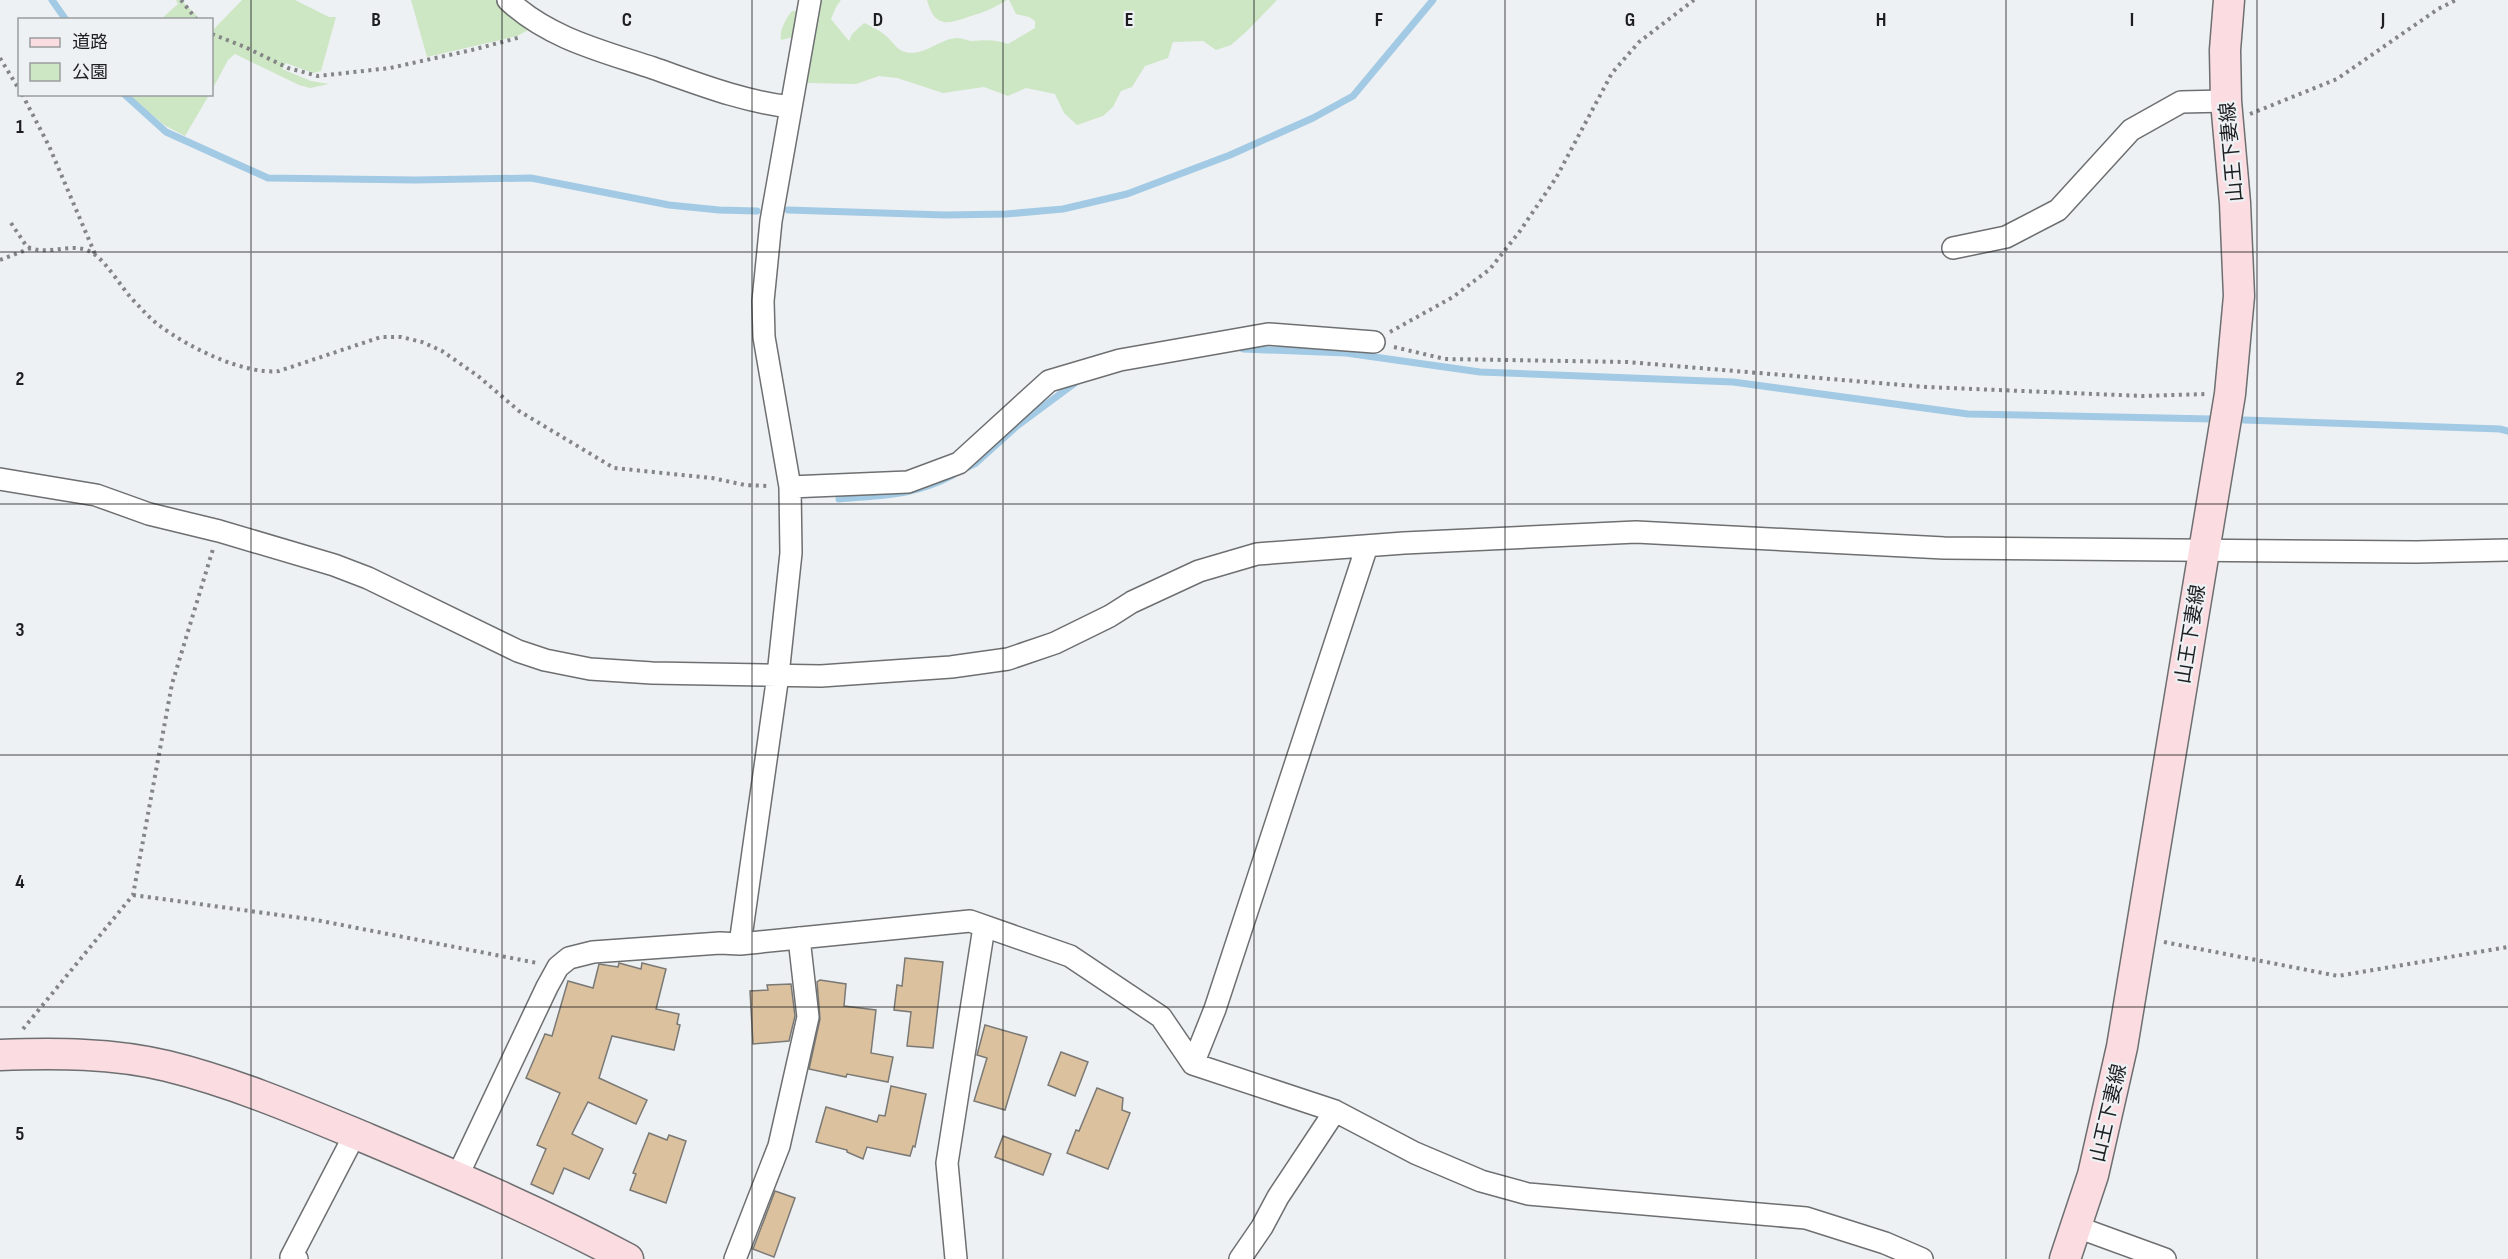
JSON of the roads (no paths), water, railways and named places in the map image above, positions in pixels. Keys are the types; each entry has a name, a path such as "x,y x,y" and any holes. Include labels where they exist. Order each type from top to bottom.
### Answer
{"main road":[{"name":"山王下妻線","path":"2065,1259 2077,1227 2106,1124 2122,1047 2167,786 2230,394 2237,334 2239,273 2226,110 2225,50 2229,0"},
{"path":"1,1054 63,1053 121,1058 167,1066 297,1110 457,1176 628,1259"}],"street":[{"path":"508,0 544,28 566,38 744,100 790,107"},
{"path":"740,944 778,675 791,553 790,487 764,337 763,301 771,221 810,0"},
{"path":"1953,248 2006,237 2058,210 2130,130 2181,102 2226,110"},
{"path":"790,487 908,482 959,463 1049,381 1120,360 1268,334 1374,342"},
{"path":"0,479 96,495 149,514 219,531 334,565 368,578 518,651 545,660 601,669 778,675 821,676 951,667 1008,659 1055,643 1132,602 1199,571 1257,554 1367,546 1636,532 1944,548 2203,551 2508,550"},
{"path":"1193,1064 1219,998 1367,546"},
{"path":"457,1176 558,967 569,958 592,952 720,943 740,944 970,921 1070,956 1161,1017 1193,1064 1335,1111 1437,1162 1481,1181 1528,1194 1806,1218 1885,1243 1922,1259"},
{"path":"956,1259 947,1163 984,927"},
{"path":"735,1259 778,1146 808,1017 799,938"},
{"path":"1240,1259 1335,1111"},
{"path":"297,1259 291,1257 355,1134"},
{"path":"2077,1227 2165,1259"}],"waterway":[{"path":"52,0 65,18"},
{"path":"788,210 945,215 1006,214 1063,209 1127,194 1230,155 1313,118 1353,96 1433,0"},
{"path":"126,96 166,132 268,178 416,180 531,178 669,205 757,211"},
{"path":"1243,349 1346,353 1480,372 1733,382 1968,414 2212,419"},
{"path":"968,467 976,463 1017,426 1079,380"},
{"path":"2244,420 2508,431"},
{"path":"839,499 911,491 953,475"}]}
